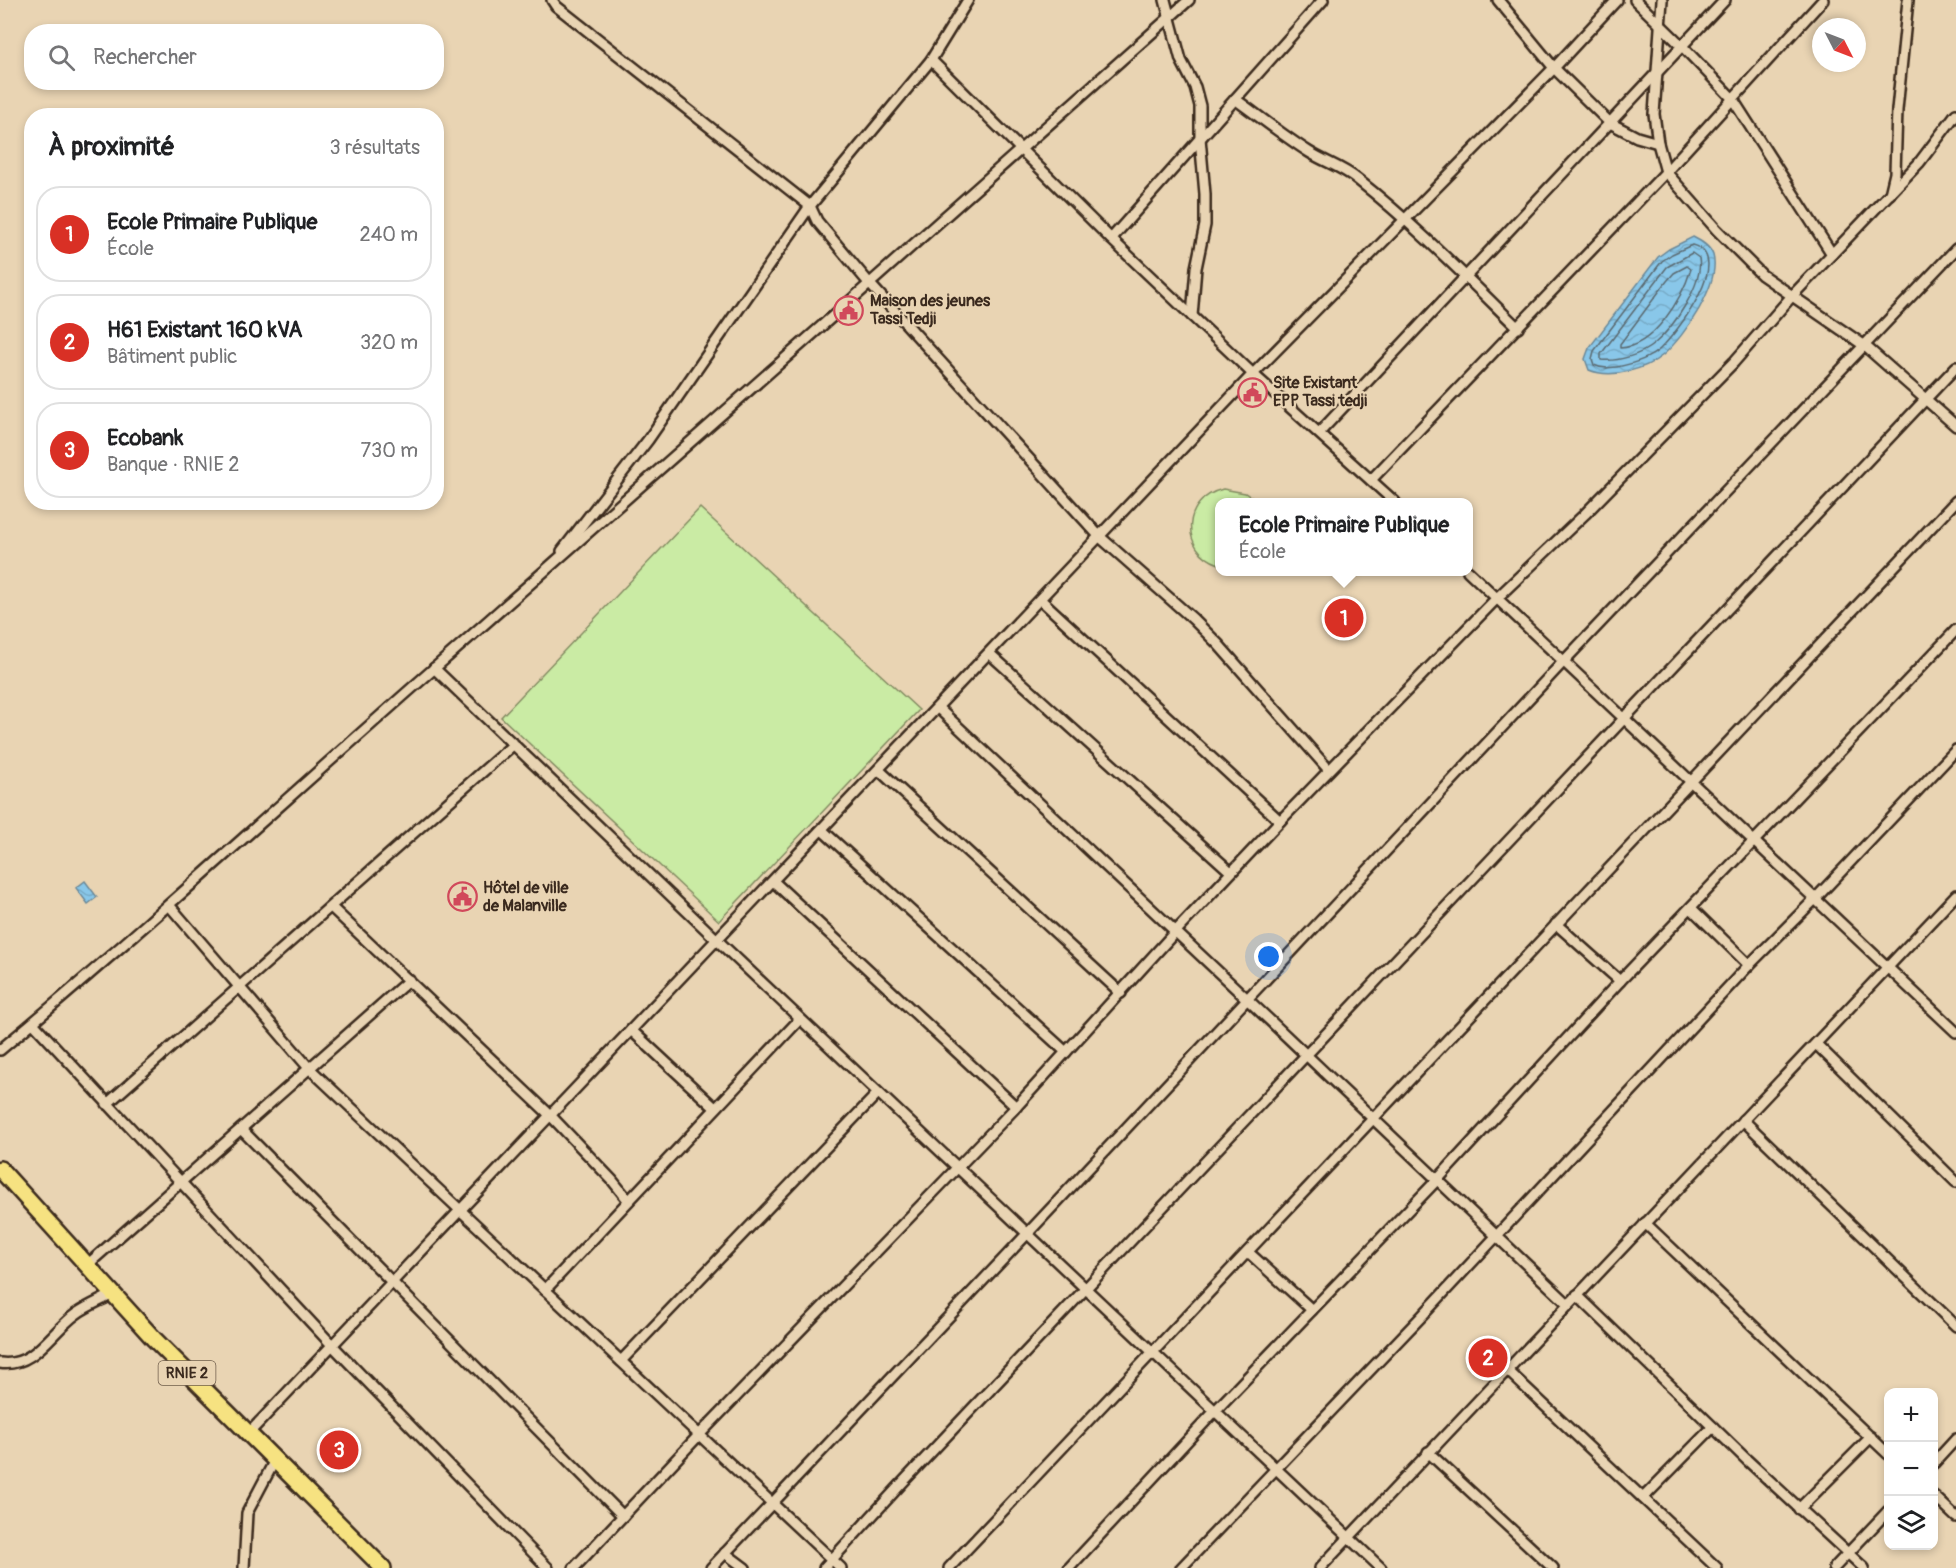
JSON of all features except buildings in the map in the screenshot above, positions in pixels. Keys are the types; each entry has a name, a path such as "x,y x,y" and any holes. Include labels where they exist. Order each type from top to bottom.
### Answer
{"main road":[{"name":"RNIE 2","path":"0,1169 154,1339 383,1568"}],"street":[{"path":"552,0 556,6 810,207 821,227 869,283 1100,537 1194,619 1329,771"},
{"path":"548,570 648,440 810,207 931,60 968,0"},
{"path":"1165,0 1181,60 1195,87 1200,106 1205,225 1196,268 1192,316"},
{"path":"0,1050 169,905 1189,0"},
{"path":"1111,239 1323,0"},
{"path":"1498,0 1554,68 1610,123 1637,137 1658,143"},
{"path":"248,1434 1253,374 1554,68 1617,0"},
{"path":"1635,0 1731,98 1832,254"},
{"path":"1662,0 1654,114 1658,143 1666,172 1762,275 1791,297 1865,345 1956,426"},
{"path":"1319,433 1725,0"},
{"path":"1371,480 1666,172 1731,98 1823,0"},
{"path":"1889,196 1895,173 1898,100 1908,0"},
{"path":"931,60 1111,239 1253,374 1391,498"},
{"path":"1235,99 1301,147 1337,165 1356,178 1405,220 1518,328"},
{"path":"574,1568 1016,1107 1280,820 1497,598 1734,362 1791,297 1919,163 1956,114"},
{"path":"711,1568 1563,661 1956,249"},
{"path":"824,1568 1956,367"},
{"path":"949,1568 1956,501"},
{"path":"1473,576 1956,1032"},
{"path":"1041,600 1280,820"},
{"path":"1069,1568 1215,1411 1438,1179 1620,981 1956,630"},
{"path":"990,654 1231,872"},
{"path":"434,668 1085,1290 1381,1568"},
{"path":"938,708 1248,998 1306,1057 1568,1304"},
{"path":"107,1104 514,744"},
{"path":"1181,1568 1421,1317 1749,965 1956,750"},
{"path":"879,770 1121,993"},
{"path":"822,830 1066,1052"},
{"path":"773,881 1016,1107"},
{"path":"1320,1568 1956,895"},
{"path":"169,905 309,1068 841,1568"},
{"path":"330,907 550,1115 628,1200"},
{"path":"1691,908 1749,965"},
{"path":"1556,924 1620,981"},
{"path":"86,1266 409,980"},
{"path":"545,1290 800,1019"},
{"path":"33,1023 332,1345 412,1425 548,1568"},
{"path":"631,1030 715,1108"},
{"path":"1816,1044 1956,1182"},
{"path":"621,1361 878,1093"},
{"path":"1743,1120 1956,1326"},
{"path":"241,1129 623,1516"},
{"path":"1646,1223 1884,1450"},
{"path":"1248,1252 1312,1310"},
{"path":"0,1363 7,1364 24,1360 77,1314 112,1294"},
{"path":"1577,1295 1799,1509 1864,1568"},
{"path":"1506,1369 1717,1568"},
{"path":"1643,1498 1713,1427"},
{"path":"1799,1509 1871,1437"},
{"path":"1938,1459 1956,1439"},
{"path":"1428,1452 1553,1568"},
{"path":"244,1568 247,1514 275,1460"},
{"path":"1938,1500 1956,1517"},
{"path":"1834,1568 1884,1515"},
{"path":"725,1553 745,1568"}],"green space":[{"path":"1223,489 1245,493 1252,498 1215,498 1215,562 1197,548 1192,537 1193,513 1199,503 1209,495"},
{"path":"700,508 919,710 719,921 501,717"}],"water":[{"path":"1693,237 1710,249 1714,267 1706,295 1681,336 1663,355 1637,369 1607,374 1589,370 1585,359 1589,348 1658,257"},
{"path":"85,881 97,897 88,904 76,888"}],"place":[{"name":"Maison des jeunes Tassi Tedji","path":"849,310"},
{"name":"Site Existant EPP Tassi tedji","path":"1252,392"},
{"name":"Ecole Primaire Publique","path":"1344,618"},
{"name":"Hôtel de ville de Malanville","path":"462,897"},
{"name":"H61 Existant 160 kVA","path":"1488,1358"},
{"name":"Ecobank","path":"339,1450"}]}
